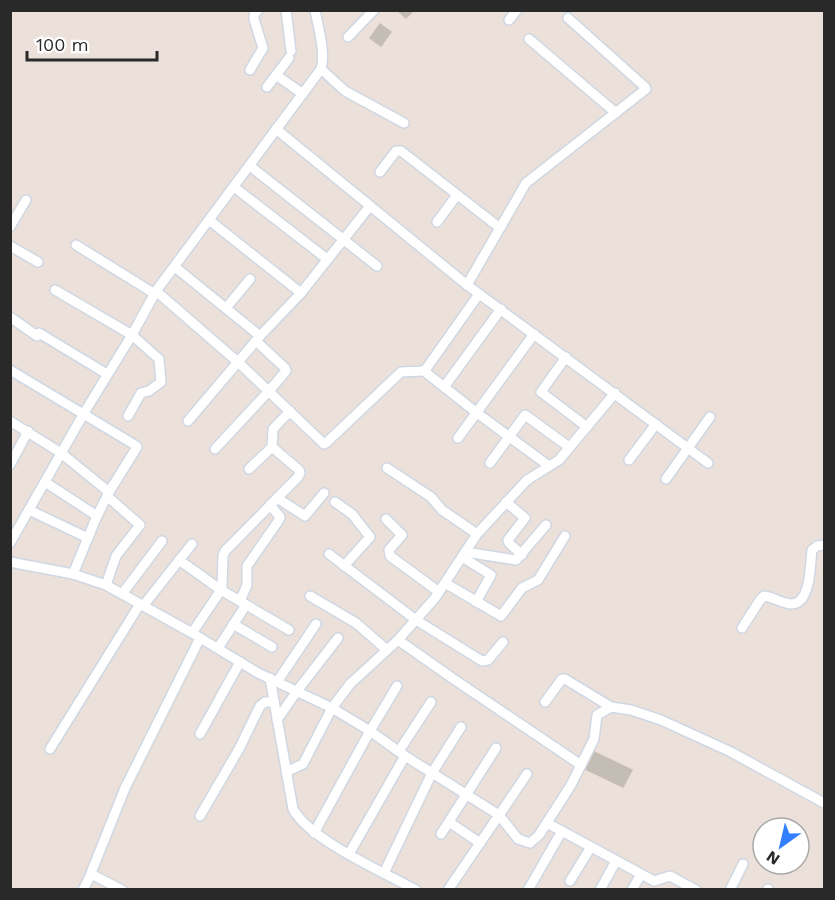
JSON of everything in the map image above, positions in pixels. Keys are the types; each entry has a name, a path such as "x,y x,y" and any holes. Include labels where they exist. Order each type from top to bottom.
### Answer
{"street":[{"path":"250,70 263,48 254,19 258,10"},
{"path":"267,87 290,54 286,10"},
{"path":"10,543 155,292 321,69 322,53 315,10"},
{"path":"348,37 374,10"},
{"path":"509,20 517,10"},
{"path":"467,285 526,183 646,89 568,18"},
{"path":"529,39 616,113"},
{"path":"321,69 345,91 404,123"},
{"path":"276,75 303,94"},
{"path":"276,129 467,285 708,463"},
{"path":"380,172 398,150 500,228"},
{"path":"250,166 377,266"},
{"path":"234,187 327,259"},
{"path":"437,222 457,195"},
{"path":"10,228 26,200"},
{"path":"188,421 301,293 370,206"},
{"path":"209,220 301,293"},
{"path":"76,245 155,292 239,363 321,442 326,444 398,374 404,371 424,371 549,466"},
{"path":"10,246 38,261"},
{"path":"175,267 225,308 286,369 269,391 215,449"},
{"path":"225,308 250,279"},
{"path":"55,290 132,335 159,359 161,379 159,384 149,392 141,393 128,416"},
{"path":"424,371 479,294"},
{"path":"444,387 501,309"},
{"path":"10,317 107,374"},
{"path":"458,438 534,334"},
{"path":"566,357 541,392 587,427"},
{"path":"10,370 84,413 136,447 97,516 73,574"},
{"path":"286,772 303,764 332,708 350,684 398,640 416,620 439,592 477,534 530,477 559,460 615,393"},
{"path":"249,469 272,447 273,429 290,411"},
{"path":"490,464 525,415 569,447"},
{"path":"666,479 710,417"},
{"path":"10,420 61,453 140,523 116,556 106,585"},
{"path":"630,460 656,423"},
{"path":"10,465 28,431"},
{"path":"83,890 125,788 196,635 221,590 225,551 300,473 272,447"},
{"path":"387,468 431,497 442,510 477,534"},
{"path":"45,482 97,516"},
{"path":"274,502 305,516 324,493"},
{"path":"218,648 234,624 243,603 247,585 247,566 279,520 274,502"},
{"path":"334,502 351,514 370,537 344,566"},
{"path":"506,502 525,518 508,540 522,555"},
{"path":"29,510 88,538"},
{"path":"386,519 402,535 389,550 390,555 439,592"},
{"path":"464,554 516,560 546,525"},
{"path":"445,583 499,616 503,615 522,588 538,580 565,536"},
{"path":"122,594 162,541"},
{"path":"50,749 142,605 192,544"},
{"path":"742,628 764,596 790,604 803,598 807,592 812,550 825,545"},
{"path":"329,554 416,620 482,661 488,660 503,642"},
{"path":"464,554 491,575 476,602"},
{"path":"180,560 221,590 289,630"},
{"path":"10,562 73,574 106,585 240,662 332,708 370,731 499,815 518,839 530,843 547,823 571,785 594,739 597,715 611,707"},
{"path":"310,596 356,623 387,650"},
{"path":"234,624 272,647"},
{"path":"316,624 273,680 274,702 293,809 314,833 416,890"},
{"path":"277,720 338,638"},
{"path":"398,640 581,765"},
{"path":"200,735 240,662"},
{"path":"545,702 562,679 565,679 611,707 631,710 660,720 731,752 825,803"},
{"path":"314,833 397,686"},
{"path":"200,816 239,749 261,705 265,702 274,702"},
{"path":"349,854 431,702"},
{"path":"384,873 432,773 461,727"},
{"path":"441,834 496,748"},
{"path":"448,890 527,774"},
{"path":"449,822 480,843"},
{"path":"547,823 654,881 670,876 691,888"},
{"path":"528,890 562,831"},
{"path":"570,881 591,847"},
{"path":"600,890 616,861"},
{"path":"729,890 742,864"},
{"path":"91,874 122,890"},
{"path":"632,890 641,874"}],"building":[{"path":"397,10 414,10 406,18"},
{"path":"380,24 391,32 381,46 370,38"},
{"path":"592,751 632,770 623,787 583,768"}]}
